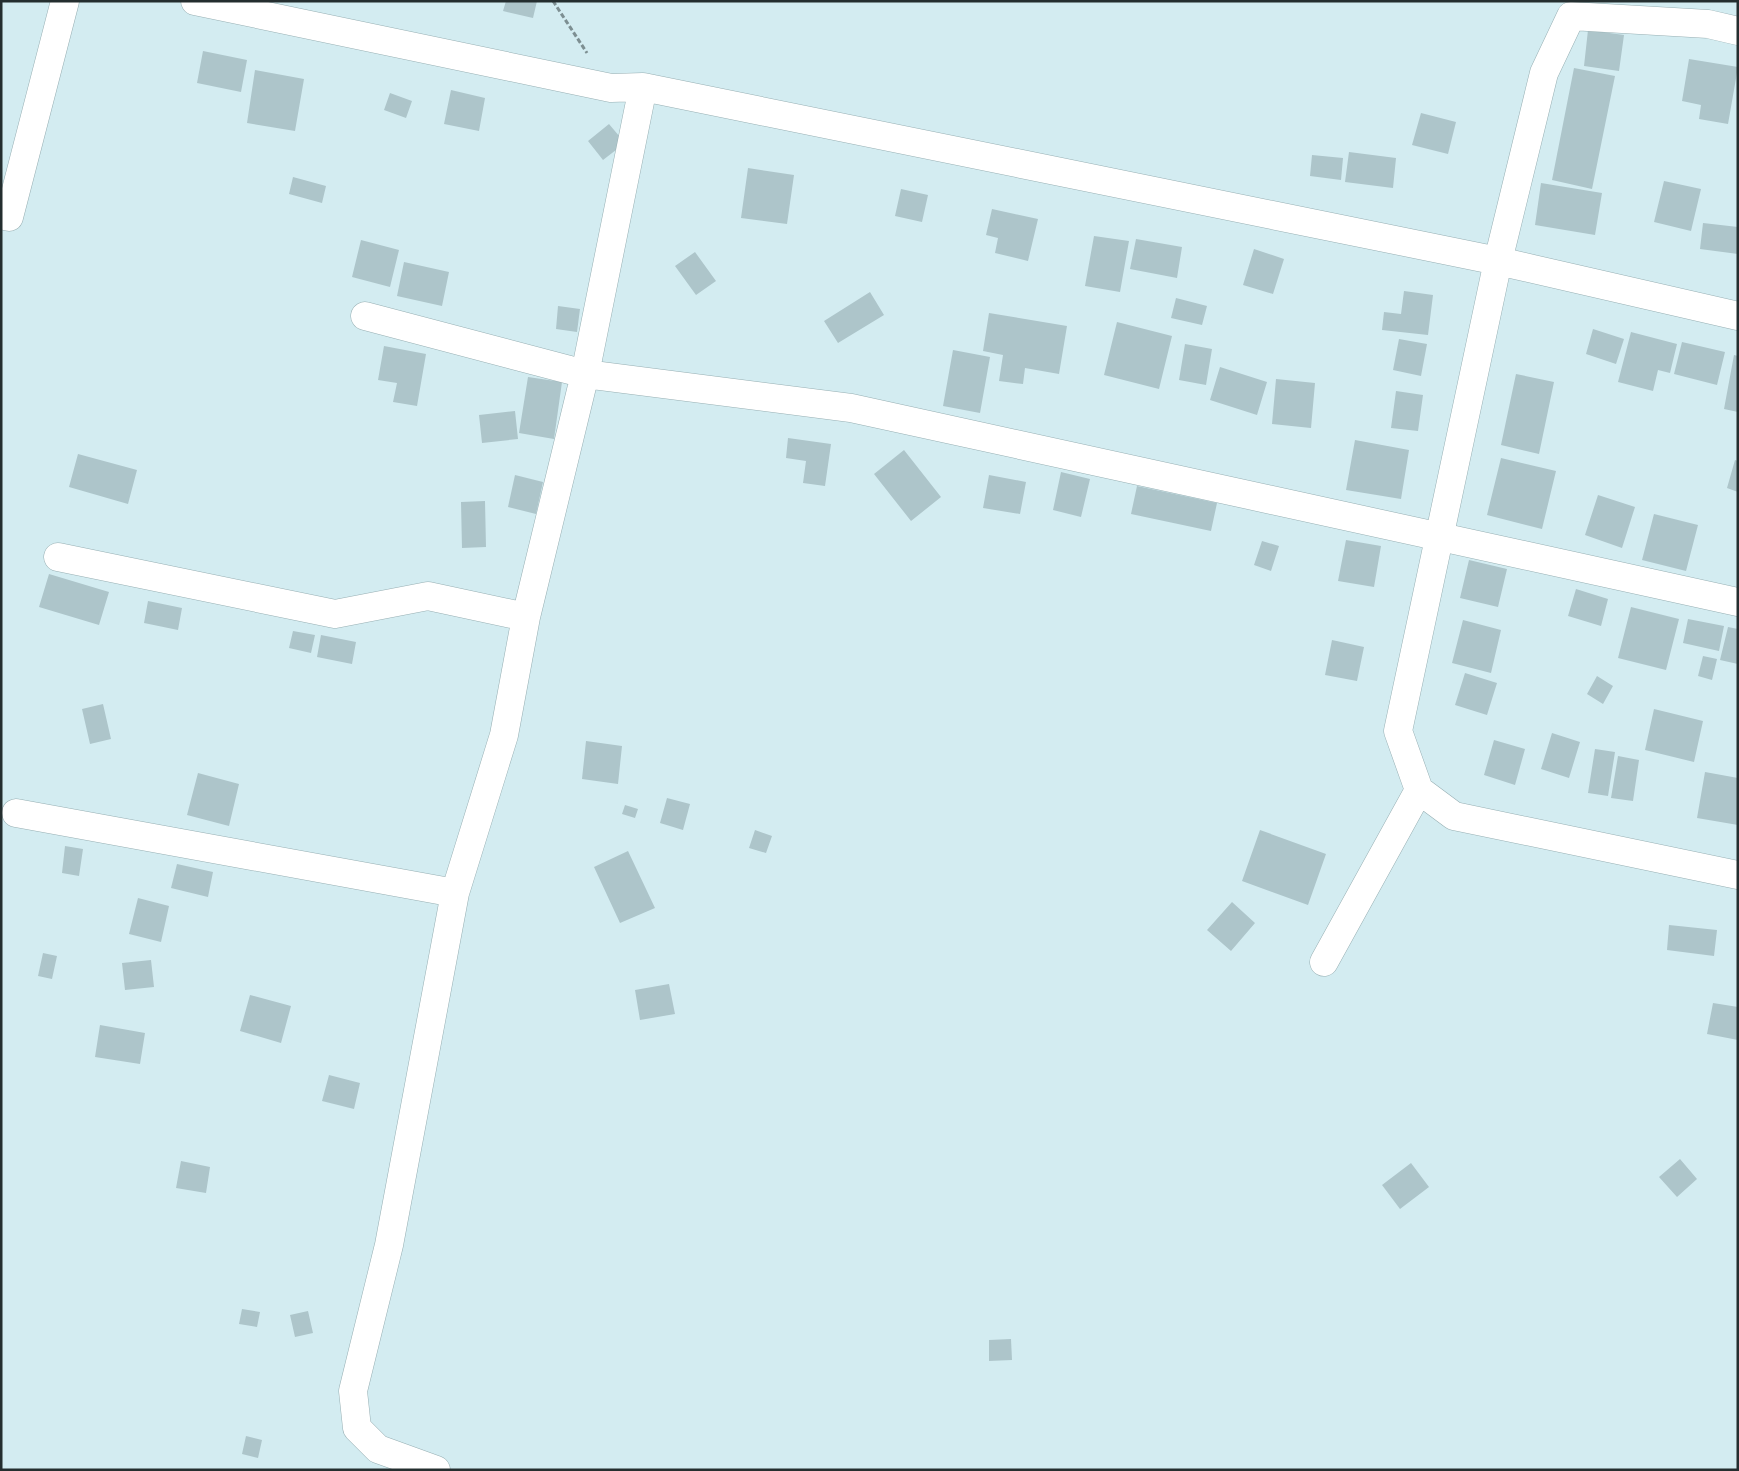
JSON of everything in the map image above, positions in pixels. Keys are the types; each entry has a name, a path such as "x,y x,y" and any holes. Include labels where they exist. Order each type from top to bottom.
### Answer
{"street":[{"path":"1,215 9,217 65,1"},
{"path":"195,1 611,88 643,87 1498,260 1738,316"},
{"path":"1738,31 1708,24 1571,16 1544,73 1498,260 1398,731 1419,790 1454,816 1738,875"},
{"path":"436,1470 378,1449 357,1428 353,1391 389,1245 455,893 504,735 526,617 585,374 643,87"},
{"path":"365,316 585,374 851,408 1738,602"},
{"path":"58,557 335,614 428,596 526,617"},
{"path":"1324,962 1419,790"},
{"path":"16,813 455,893"}],"path":[{"path":"553,1 611,88"}],"building":[{"path":"506,1 537,1 533,18 503,11"},
{"path":"1588,30 1624,35 1619,71 1584,66"},
{"path":"203,51 247,60 241,92 197,83"},
{"path":"1689,59 1738,67 1728,124 1699,119 1701,105 1682,101"},
{"path":"1574,68 1615,76 1592,189 1552,180"},
{"path":"255,70 304,79 295,131 247,123"},
{"path":"451,90 485,98 479,131 444,124"},
{"path":"390,93 412,101 406,118 384,110"},
{"path":"1421,113 1456,122 1448,154 1412,145"},
{"path":"609,124 625,143 603,160 588,141"},
{"path":"1349,152 1396,158 1393,188 1345,182"},
{"path":"1312,155 1343,158 1341,180 1310,176"},
{"path":"748,168 794,175 787,224 741,218"},
{"path":"293,177 326,186 322,203 289,194"},
{"path":"1664,181 1701,189 1691,231 1654,222"},
{"path":"1541,183 1602,193 1595,235 1535,225"},
{"path":"901,189 928,195 922,222 895,216"},
{"path":"992,209 1038,219 1028,261 995,253 998,238 986,235"},
{"path":"1703,223 1738,227 1738,254 1700,249"},
{"path":"1094,236 1129,241 1120,292 1085,286"},
{"path":"1136,239 1182,247 1177,278 1130,269"},
{"path":"361,240 399,250 390,287 352,277"},
{"path":"1254,249 1284,259 1273,294 1243,285"},
{"path":"695,252 716,281 696,295 675,266"},
{"path":"404,262 449,272 442,306 397,296"},
{"path":"1404,291 1433,295 1428,335 1382,330 1384,312 1401,314"},
{"path":"870,292 884,315 838,343 824,321"},
{"path":"1176,298 1207,306 1202,325 1171,318"},
{"path":"558,306 580,309 577,332 556,329"},
{"path":"989,313 1067,326 1059,374 1025,368 1023,384 999,381 1003,355 983,351"},
{"path":"1117,322 1172,336 1159,389 1104,375"},
{"path":"1593,329 1624,339 1616,364 1586,354"},
{"path":"1631,332 1677,344 1670,373 1658,370 1653,391 1618,382"},
{"path":"1399,339 1427,344 1421,376 1393,370"},
{"path":"1682,342 1725,352 1717,385 1674,374"},
{"path":"1185,344 1212,349 1206,385 1179,380"},
{"path":"384,346 426,354 417,406 393,402 397,383 378,380"},
{"path":"953,350 990,357 980,413 943,406"},
{"path":"1734,355 1738,356 1738,412 1724,409"},
{"path":"1220,367 1267,382 1257,415 1210,400"},
{"path":"1516,374 1554,382 1539,454 1501,445"},
{"path":"528,377 562,382 554,439 519,433"},
{"path":"1276,379 1315,383 1311,428 1272,424"},
{"path":"1396,391 1423,395 1418,431 1391,428"},
{"path":"515,411 518,439 482,443 479,415"},
{"path":"788,438 831,444 825,486 803,483 806,461 786,458"},
{"path":"1355,440 1409,450 1401,499 1346,490"},
{"path":"904,450 941,497 911,521 874,474"},
{"path":"78,454 137,470 128,504 69,487"},
{"path":"1501,458 1556,471 1542,529 1487,515"},
{"path":"1735,460 1738,461 1738,492 1727,488"},
{"path":"1061,472 1090,479 1081,517 1053,510"},
{"path":"515,475 543,482 536,514 508,507"},
{"path":"989,475 1026,482 1020,514 983,508"},
{"path":"1137,486 1217,503 1211,531 1131,514"},
{"path":"1598,495 1635,507 1622,548 1585,535"},
{"path":"485,501 486,547 462,548 461,502"},
{"path":"1654,514 1698,525 1686,571 1642,560"},
{"path":"1346,540 1381,546 1374,587 1338,581"},
{"path":"1262,541 1279,546 1271,571 1254,565"},
{"path":"1469,560 1507,569 1498,607 1460,598"},
{"path":"49,574 109,592 99,625 39,607"},
{"path":"1576,589 1608,599 1601,626 1568,616"},
{"path":"148,601 182,608 178,630 144,623"},
{"path":"1631,607 1679,619 1666,670 1618,658"},
{"path":"1688,619 1724,626 1719,651 1683,643"},
{"path":"1463,620 1501,630 1491,673 1452,663"},
{"path":"1728,627 1738,629 1738,664 1720,660"},
{"path":"293,631 315,635 311,653 289,648"},
{"path":"321,635 356,642 352,664 317,657"},
{"path":"1332,640 1364,647 1357,681 1325,675"},
{"path":"1703,656 1717,659 1712,680 1698,676"},
{"path":"1465,673 1497,683 1487,715 1455,705"},
{"path":"1597,676 1613,686 1603,704 1587,694"},
{"path":"103,704 111,739 90,744 82,709"},
{"path":"1654,709 1703,721 1694,762 1645,750"},
{"path":"1552,733 1580,742 1569,778 1541,769"},
{"path":"1494,740 1525,749 1515,785 1484,775"},
{"path":"586,741 622,746 618,784 582,779"},
{"path":"1595,749 1615,752 1608,796 1588,793"},
{"path":"1618,756 1639,760 1633,801 1611,798"},
{"path":"1705,772 1738,778 1738,825 1697,818"},
{"path":"198,773 239,784 229,826 187,815"},
{"path":"667,798 690,804 683,830 660,823"},
{"path":"625,805 638,809 635,818 622,814"},
{"path":"755,830 772,836 766,853 749,848"},
{"path":"1260,830 1326,854 1308,905 1242,881"},
{"path":"65,846 83,849 79,876 62,873"},
{"path":"628,851 655,908 620,923 594,867"},
{"path":"177,864 213,872 208,897 171,888"},
{"path":"138,898 169,906 161,942 129,934"},
{"path":"1232,902 1255,923 1231,951 1207,930"},
{"path":"1669,925 1717,930 1714,956 1667,950"},
{"path":"43,953 57,956 52,979 38,976"},
{"path":"151,960 154,987 125,990 122,963"},
{"path":"669,984 675,1014 640,1020 635,990"},
{"path":"250,995 291,1006 281,1043 240,1031"},
{"path":"1713,1003 1738,1007 1738,1040 1707,1034"},
{"path":"100,1025 145,1033 140,1064 95,1057"},
{"path":"329,1075 360,1083 354,1109 322,1101"},
{"path":"1680,1159 1697,1179 1677,1197 1659,1177"},
{"path":"181,1161 210,1167 206,1193 176,1188"},
{"path":"1411,1163 1429,1187 1400,1209 1382,1185"},
{"path":"242,1309 260,1312 257,1327 239,1324"},
{"path":"308,1311 313,1333 295,1337 290,1315"},
{"path":"1011,1339 1012,1360 989,1361 989,1340"},
{"path":"246,1436 262,1440 258,1458 242,1454"}]}
